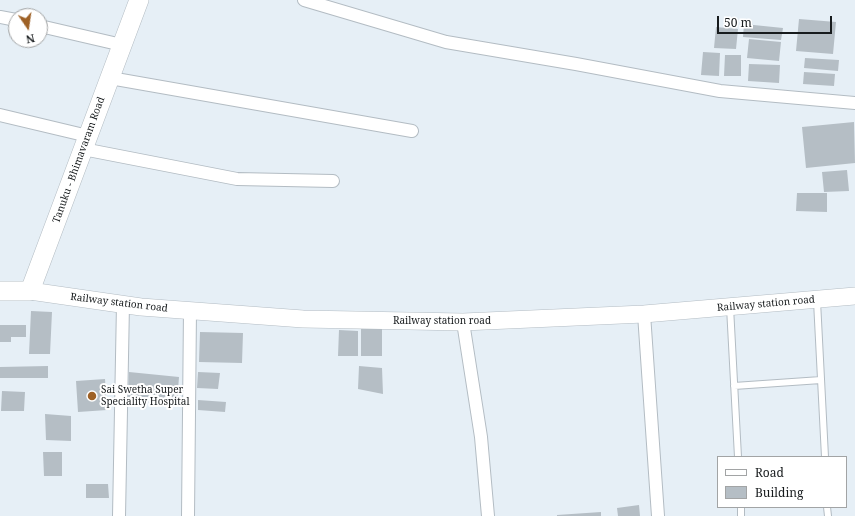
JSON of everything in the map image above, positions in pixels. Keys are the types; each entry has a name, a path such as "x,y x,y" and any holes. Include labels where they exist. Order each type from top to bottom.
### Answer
{"main road":[{"name":"Tanuku - Bhimavaram Road","path":"30,291 139,0"},
{"path":"0,291 30,291"}],"street":[{"path":"304,0 446,42 576,64 720,91 855,103"},
{"path":"48,28 122,45"},
{"path":"110,78 412,131"},
{"path":"0,115 86,142 238,179 333,181"},
{"name":"Railway station road","path":"30,291 123,304 303,319 463,322 644,314 855,296"},
{"path":"118,516 123,304"},
{"path":"188,516 190,310"},
{"path":"644,314 658,516"},
{"path":"463,322 481,437 488,516"}],"lane":[{"path":"817,300 825,456"},
{"path":"730,307 738,456"},
{"path":"734,386 821,380"}],"building":[{"path":"799,19 836,22 833,54 796,51"},
{"path":"744,24 783,28 781,40 743,37"},
{"path":"716,27 738,29 736,49 714,48"},
{"path":"749,39 781,42 779,61 747,58"},
{"path":"703,52 720,53 719,76 701,75"},
{"path":"725,55 741,55 741,76 724,76"},
{"path":"805,58 839,60 838,71 804,68"},
{"path":"749,64 780,65 779,83 748,81"},
{"path":"804,72 835,74 834,86 803,84"},
{"path":"854,122 855,163 806,168 802,127"},
{"path":"847,170 849,191 824,192 822,172"},
{"path":"797,193 827,193 827,212 796,211"},
{"path":"31,311 52,312 50,354 29,354"},
{"path":"361,322 382,328 382,356 361,356"},
{"path":"0,325 26,325 26,337 11,337 11,342 0,342"},
{"path":"339,330 358,331 358,356 338,356"},
{"path":"200,332 243,333 242,363 199,362"},
{"path":"48,366 48,378 0,378 0,367"},
{"path":"359,366 382,368 383,394 358,389"},
{"path":"129,372 179,377 177,402 128,398"},
{"path":"198,372 220,373 218,389 197,388"},
{"path":"105,379 107,410 78,412 76,381"},
{"path":"2,391 25,392 24,411 1,411"},
{"path":"198,400 226,402 225,412 198,410"},
{"path":"45,414 71,416 71,441 46,440"},
{"path":"43,452 62,452 62,476 44,476"},
{"path":"86,484 108,484 109,498 86,498"},
{"path":"639,505 640,516 618,516 617,508"},
{"path":"601,512 601,516 557,516 557,515"}],"place":[{"name":"Sai Swetha Super Speciality Hospital","path":"92,396"}]}
